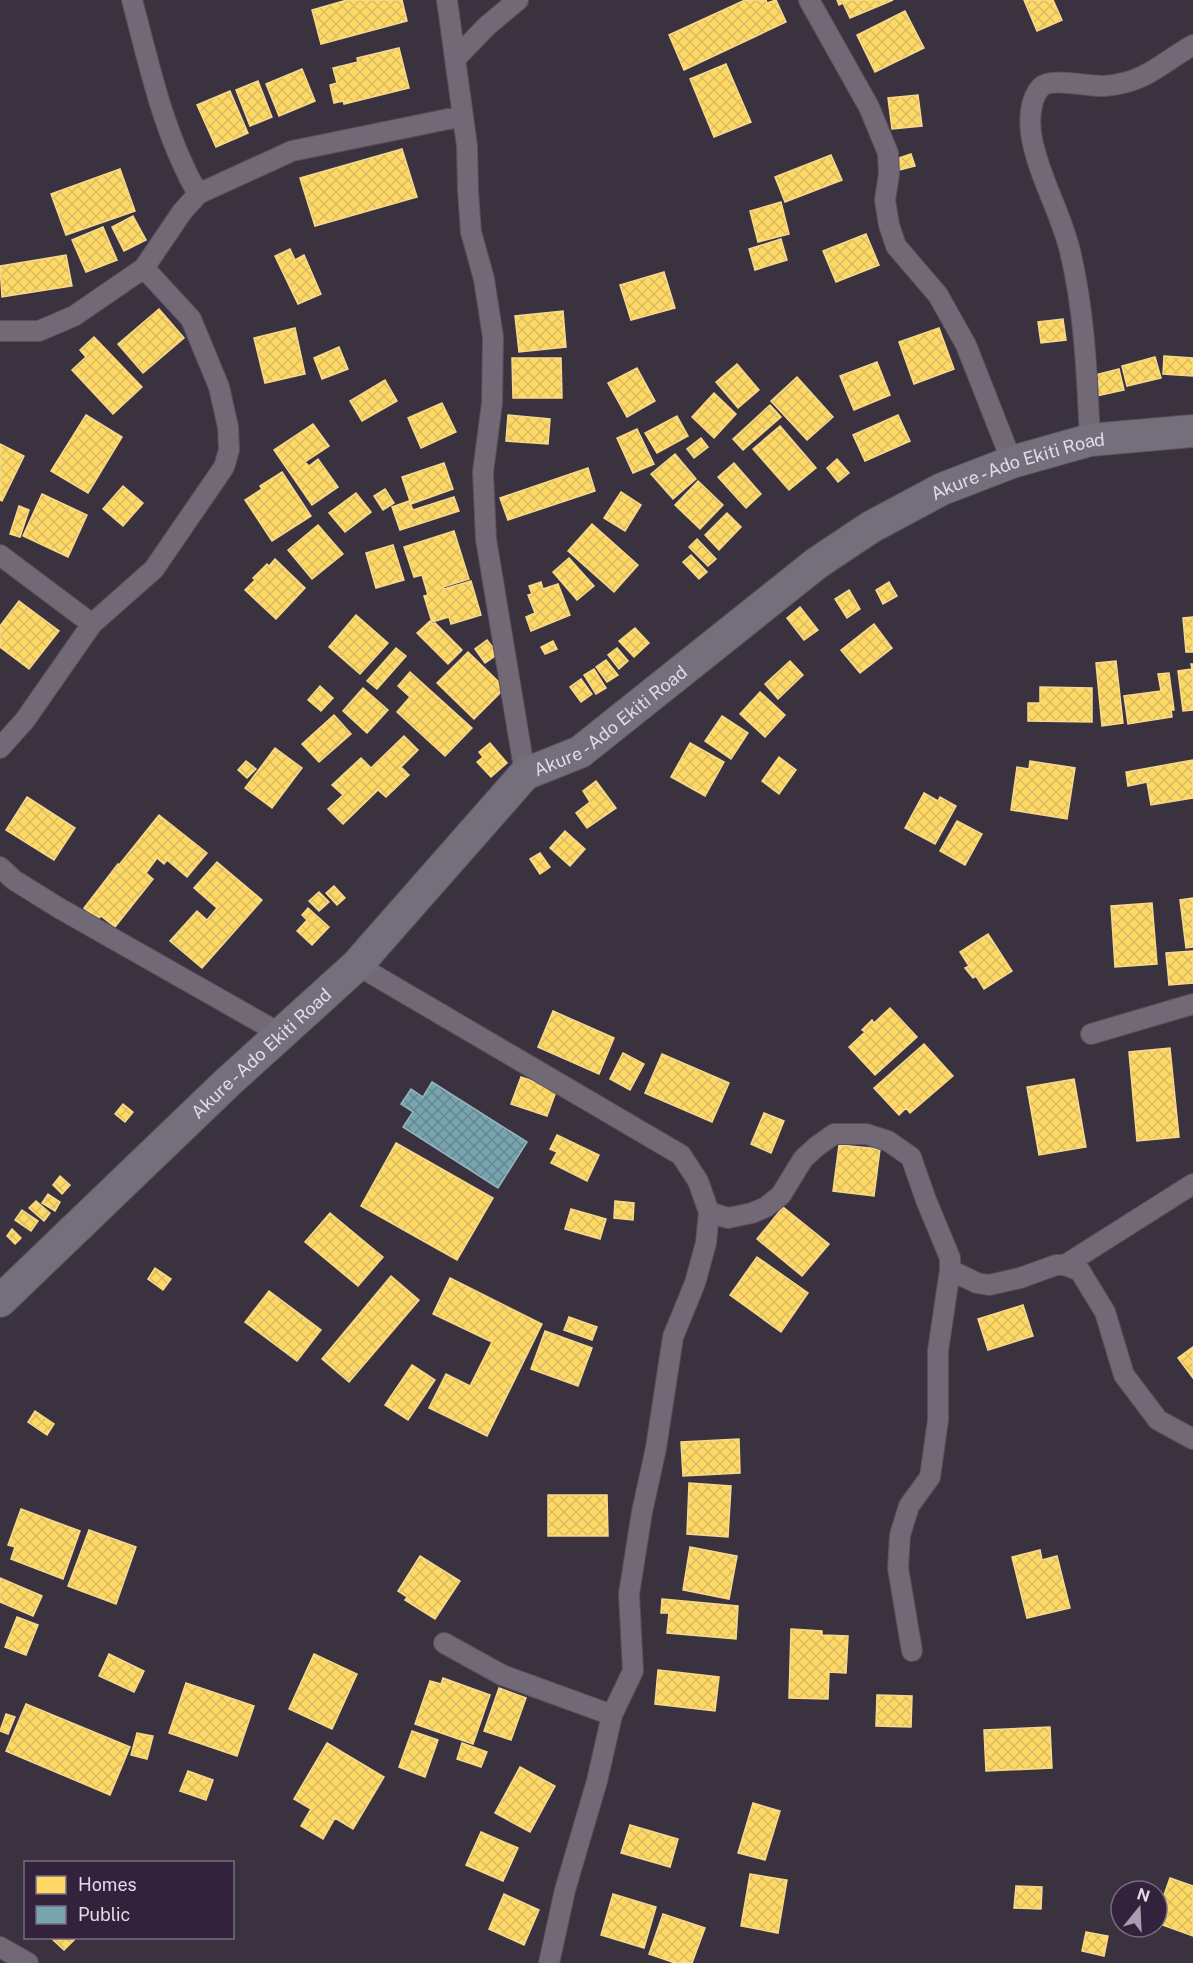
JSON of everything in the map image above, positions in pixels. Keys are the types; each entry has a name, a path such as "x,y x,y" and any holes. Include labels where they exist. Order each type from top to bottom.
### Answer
{"main road":[{"name":"Akure - Ado Ekiti Road","path":"0,1301 281,1034 357,965 525,774 580,752 817,563 871,527 942,489 1012,462 1090,440 1193,430"}],"street":[{"path":"132,0 159,105 180,164 198,194"},
{"path":"447,0 467,146 471,232 484,279 493,337 492,403 483,472 486,539 525,774"},
{"path":"456,58 487,26 518,0"},
{"path":"810,0 869,107 888,153 890,174 885,200 889,225 896,246 938,295 966,345 1012,462"},
{"path":"1090,440 1083,322 1071,253 1062,219 1032,140 1030,117 1034,100 1041,87 1046,84 1072,83 1102,87 1132,82 1158,69 1193,45"},
{"path":"0,331 39,331 74,316 144,268 182,212 198,194 292,151 463,116"},
{"path":"0,748 26,720 92,624 154,569 224,467 229,450 228,427 219,387 191,319 144,268"},
{"path":"0,555 92,624"},
{"path":"0,867 14,880 59,908 281,1034"},
{"path":"357,965 681,1155 698,1181 709,1212 706,1244 695,1283 673,1337 656,1448 642,1512 629,1594 633,1671 612,1714 597,1781 565,1890 549,1963"},
{"path":"1091,1034 1193,1004"},
{"path":"709,1212 728,1218 752,1213 766,1207 781,1195 803,1159 834,1134 866,1134 888,1141 911,1156 950,1258 938,1351 938,1420 930,1477 909,1506 900,1535 898,1568 912,1651"},
{"path":"1065,1265 1193,1184"},
{"path":"950,1270 977,1283 989,1285 1020,1278 1056,1264 1080,1271 1106,1312 1124,1375 1158,1420 1193,1439"},
{"path":"444,1643 502,1675 612,1714"},
{"path":"0,1947 28,1963"}],"building: Homes":[{"path":"347,0 402,0 407,21 321,44 312,10"},
{"path":"745,0 766,0 767,3 776,0 786,22 684,70 669,35"},
{"path":"837,0 893,0 850,18 843,3 839,5"},
{"path":"1024,0 1053,0 1062,20 1037,31"},
{"path":"905,11 924,48 875,72 857,35"},
{"path":"399,48 409,88 344,104 343,101 334,103 330,85 337,83 333,68 358,62 357,58"},
{"path":"726,64 751,122 714,137 690,79"},
{"path":"302,69 315,101 279,116 266,84"},
{"path":"258,81 272,117 250,126 236,90"},
{"path":"230,91 248,133 216,147 197,105"},
{"path":"918,95 922,126 892,129 888,98"},
{"path":"402,149 417,197 315,226 300,178"},
{"path":"911,154 915,166 899,170 896,159"},
{"path":"831,155 842,180 785,202 775,177"},
{"path":"120,169 135,211 66,235 51,194"},
{"path":"781,202 789,234 758,242 750,211"},
{"path":"133,216 146,240 124,251 112,227"},
{"path":"103,227 117,260 86,272 72,240"},
{"path":"866,234 879,265 836,282 823,251"},
{"path":"781,239 787,260 755,270 749,249"},
{"path":"290,249 295,260 304,255 321,294 298,304 275,256"},
{"path":"66,255 72,286 2,297 0,266"},
{"path":"664,272 675,308 631,320 620,285"},
{"path":"159,309 184,338 143,373 118,344"},
{"path":"563,311 566,347 519,352 515,316"},
{"path":"1063,319 1066,340 1041,343 1038,322"},
{"path":"295,328 305,374 265,383 254,338"},
{"path":"939,328 954,369 914,384 899,342"},
{"path":"94,337 142,387 113,414 72,370 86,357 80,350"},
{"path":"339,347 348,369 322,379 314,358"},
{"path":"1164,356 1193,358 1193,376 1163,374"},
{"path":"1155,357 1161,378 1127,386 1122,366"},
{"path":"512,358 561,358 562,398 513,398"},
{"path":"877,362 890,395 854,410 840,376"},
{"path":"737,364 759,390 738,408 716,382"},
{"path":"637,368 655,401 627,417 608,383"},
{"path":"1119,369 1124,390 1096,396 1091,376"},
{"path":"797,377 833,417 807,440 771,401"},
{"path":"385,380 397,401 362,421 350,401"},
{"path":"714,393 736,414 714,438 692,417"},
{"path":"442,403 456,432 421,448 408,418"},
{"path":"770,405 781,417 743,450 733,439"},
{"path":"86,415 122,437 88,493 51,471"},
{"path":"508,415 550,419 548,444 506,441"},
{"path":"898,415 910,441 865,461 853,435"},
{"path":"677,416 688,436 657,453 645,433"},
{"path":"313,424 329,446 305,462 309,466 318,459 338,487 312,505 274,450"},
{"path":"780,426 816,468 789,490 753,449"},
{"path":"637,429 654,464 633,473 617,438"},
{"path":"701,438 708,447 694,458 687,449"},
{"path":"0,444 24,456 2,501 0,500"},
{"path":"675,454 696,479 673,499 651,474"},
{"path":"837,459 849,473 838,482 827,468"},
{"path":"444,463 453,489 411,504 402,477"},
{"path":"734,463 761,494 746,508 718,477"},
{"path":"588,468 595,491 508,520 500,498"},
{"path":"282,472 311,516 272,541 245,500 262,489 260,486"},
{"path":"698,481 723,505 700,529 675,505"},
{"path":"123,486 143,503 123,526 103,509"},
{"path":"385,489 394,503 383,510 374,496"},
{"path":"621,492 641,505 625,531 604,518"},
{"path":"356,493 371,512 345,532 329,513"},
{"path":"42,494 87,515 68,557 23,536"},
{"path":"454,497 459,511 400,530 392,507 409,501 413,510"},
{"path":"19,506 29,510 20,537 10,534"},
{"path":"727,513 741,527 719,550 705,535"},
{"path":"592,524 638,565 614,592 568,551"},
{"path":"318,525 343,554 312,579 288,550"},
{"path":"454,531 469,579 443,587 444,589 471,581 481,615 451,624 449,617 432,622 424,596 428,595 422,575 414,577 404,547"},
{"path":"697,539 716,559 708,566 689,547"},
{"path":"393,545 404,580 376,588 366,553"},
{"path":"691,555 707,572 699,579 683,562"},
{"path":"569,558 594,586 577,600 553,572"},
{"path":"275,559 305,588 276,619 245,590 255,580 253,578"},
{"path":"541,582 543,589 558,584 570,615 531,631 526,617 535,613 528,595 532,594 529,586"},
{"path":"889,582 897,596 883,604 876,590"},
{"path":"849,590 860,609 847,618 835,599"},
{"path":"19,601 59,631 29,669 0,647 0,626"},
{"path":"800,607 818,630 804,640 787,618"},
{"path":"356,615 388,643 360,674 329,647"},
{"path":"1193,617 1193,652 1186,652 1183,618"},
{"path":"430,621 435,623 462,650 448,664 417,633"},
{"path":"874,624 892,648 860,673 841,650"},
{"path":"635,628 649,643 634,657 619,641"},
{"path":"487,640 498,654 485,663 475,649"},
{"path":"553,641 557,649 545,654 541,647"},
{"path":"396,648 406,656 377,689 367,681"},
{"path":"617,648 628,661 619,669 608,655"},
{"path":"468,652 505,688 474,719 437,683"},
{"path":"606,660 618,675 607,682 596,667"},
{"path":"790,661 803,675 778,699 765,684"},
{"path":"1116,661 1123,723 1102,726 1096,663"},
{"path":"1191,664 1193,664 1193,710 1183,711 1178,671 1192,669"},
{"path":"594,669 606,688 596,694 584,675"},
{"path":"410,672 472,728 445,756 397,712 410,697 398,686"},
{"path":"1169,673 1174,710 1171,710 1172,717 1128,724 1124,696 1161,691 1158,674"},
{"path":"581,679 592,694 581,702 570,687"},
{"path":"320,686 333,698 321,711 308,700"},
{"path":"1040,687 1092,688 1092,722 1028,721 1028,703 1040,703"},
{"path":"363,688 388,710 367,733 343,711"},
{"path":"760,692 785,715 765,737 740,714"},
{"path":"334,715 351,734 319,762 302,744"},
{"path":"722,716 748,733 731,759 705,741"},
{"path":"404,736 418,750 401,767 409,775 386,797 378,790 343,824 328,809 343,795 332,785 361,758 371,768"},
{"path":"490,743 507,763 491,777 477,762 483,757 479,752"},
{"path":"690,743 724,762 705,796 671,777"},
{"path":"275,748 302,768 272,808 245,788"},
{"path":"779,757 796,770 779,794 762,781"},
{"path":"1193,760 1193,798 1151,805 1147,782 1128,786 1126,772"},
{"path":"246,761 256,769 247,778 238,770"},
{"path":"1030,761 1075,768 1067,819 1011,810 1017,767 1029,769"},
{"path":"596,781 616,808 587,828 576,813 590,802 583,791"},
{"path":"924,793 938,801 940,797 956,806 935,844 905,828"},
{"path":"27,797 75,828 54,860 6,830"},
{"path":"159,815 207,853 187,877 167,860 164,864 157,858 146,873 153,879 115,927 101,916 98,919 84,908"},
{"path":"957,821 982,834 965,865 940,851"},
{"path":"565,831 585,849 570,866 550,848"},
{"path":"540,853 550,867 540,874 530,859"},
{"path":"217,862 262,900 202,968 170,941 197,911 207,920 217,908 194,888"},
{"path":"334,886 345,898 337,905 326,893"},
{"path":"319,892 329,902 319,911 309,901"},
{"path":"1193,898 1193,947 1186,948 1180,900"},
{"path":"1152,903 1157,964 1115,967 1111,906"},
{"path":"308,908 329,927 312,945 297,931 307,920 302,915"},
{"path":"988,934 1012,971 984,989 976,976 973,978 965,968 969,966 960,952"},
{"path":"1193,951 1193,983 1169,985 1166,953"},
{"path":"890,1008 917,1037 875,1075 849,1047 865,1032 862,1030 872,1020 874,1023"},
{"path":"553,1011 614,1038 599,1074 538,1047"},
{"path":"924,1044 953,1076 910,1113 906,1108 899,1115 874,1088"},
{"path":"1170,1048 1179,1137 1137,1141 1129,1052"},
{"path":"623,1053 644,1064 630,1090 610,1079"},
{"path":"662,1054 729,1083 712,1122 645,1093"},
{"path":"521,1077 557,1089 547,1116 511,1104"},
{"path":"1074,1079 1086,1147 1039,1155 1027,1087"},
{"path":"123,1104 133,1112 125,1122 115,1114"},
{"path":"764,1113 784,1121 771,1153 751,1144"},
{"path":"557,1135 599,1155 587,1181 551,1163 557,1152 550,1149"},
{"path":"396,1143 493,1198 457,1260 361,1206"},
{"path":"839,1145 880,1149 874,1196 833,1191"},
{"path":"60,1176 70,1185 62,1194 53,1185"},
{"path":"48,1194 60,1202 55,1211 42,1203"},
{"path":"36,1201 50,1213 44,1221 29,1208"},
{"path":"615,1201 634,1203 633,1220 614,1218"},
{"path":"783,1207 829,1244 802,1276 757,1239"},
{"path":"571,1209 606,1219 600,1239 565,1229"},
{"path":"22,1210 38,1221 31,1231 15,1220"},
{"path":"330,1213 383,1257 358,1286 305,1242"},
{"path":"12,1229 21,1238 15,1244 7,1236"},
{"path":"757,1257 808,1293 781,1332 730,1295"},
{"path":"155,1268 171,1279 163,1290 148,1279"},
{"path":"391,1276 419,1300 349,1382 322,1359"},
{"path":"450,1278 542,1324 487,1436 429,1408 446,1374 470,1386 492,1342 433,1314"},
{"path":"269,1291 321,1330 297,1361 245,1322"},
{"path":"1023,1305 1033,1336 988,1350 978,1319"},
{"path":"569,1317 597,1327 592,1340 564,1330"},
{"path":"545,1331 592,1348 578,1386 531,1369"},
{"path":"1193,1347 1193,1378 1178,1358"},
{"path":"412,1365 435,1380 408,1420 385,1405"},
{"path":"35,1411 54,1424 47,1435 28,1422"},
{"path":"739,1439 740,1473 683,1476 681,1442"},
{"path":"689,1483 731,1486 728,1537 687,1534"},
{"path":"548,1495 607,1495 608,1536 548,1536"},
{"path":"21,1509 80,1531 63,1579 11,1559 15,1547 8,1545"},
{"path":"89,1530 136,1547 116,1604 68,1586"},
{"path":"690,1547 737,1556 729,1599 683,1590"},
{"path":"1040,1550 1042,1560 1057,1556 1070,1608 1027,1618 1012,1557"},
{"path":"420,1556 460,1581 435,1619 405,1600 407,1597 398,1591"},
{"path":"0,1578 42,1596 33,1616 0,1602"},
{"path":"662,1599 738,1606 736,1639 667,1633 669,1613 661,1613"},
{"path":"17,1617 38,1625 26,1655 5,1647"},
{"path":"791,1629 822,1631 822,1635 848,1636 846,1673 829,1672 828,1699 789,1698"},
{"path":"109,1654 144,1671 134,1692 99,1676"},
{"path":"314,1654 357,1674 332,1729 289,1709"},
{"path":"658,1670 719,1677 715,1711 655,1704"},
{"path":"443,1678 490,1695 473,1744 415,1724 430,1681 441,1684"},
{"path":"186,1683 254,1706 237,1756 169,1733"},
{"path":"499,1688 526,1698 511,1740 484,1731"},
{"path":"877,1695 912,1696 911,1727 876,1726"},
{"path":"26,1704 130,1747 110,1795 6,1751"},
{"path":"6,1714 15,1717 8,1734 0,1731"},
{"path":"1050,1727 1052,1768 986,1771 984,1730"},
{"path":"412,1731 438,1740 425,1777 399,1767"},
{"path":"137,1733 153,1736 147,1759 131,1755"},
{"path":"327,1743 384,1777 353,1829 335,1818 323,1839 301,1826 311,1809 294,1799"},
{"path":"462,1743 487,1752 481,1767 457,1759"},
{"path":"520,1767 555,1786 530,1832 495,1813"},
{"path":"188,1771 213,1780 206,1800 180,1791"},
{"path":"753,1803 780,1811 765,1860 738,1853"},
{"path":"630,1825 678,1839 670,1867 621,1853"},
{"path":"481,1832 518,1848 503,1881 466,1865"},
{"path":"750,1874 787,1880 778,1933 741,1926"},
{"path":"1170,1878 1193,1886 1193,1936 1169,1927"},
{"path":"1016,1886 1042,1887 1041,1909 1014,1908"},
{"path":"504,1894 539,1910 524,1945 489,1929"},
{"path":"613,1894 656,1907 644,1948 601,1935"},
{"path":"663,1914 705,1928 692,1963 675,1963 649,1954"},
{"path":"1086,1932 1108,1936 1104,1956 1082,1951"},
{"path":"52,1939 75,1939 64,1950"}],"building: Public":[{"path":"432,1082 527,1142 498,1188 403,1127 413,1112 401,1104 411,1089 423,1097"}]}
